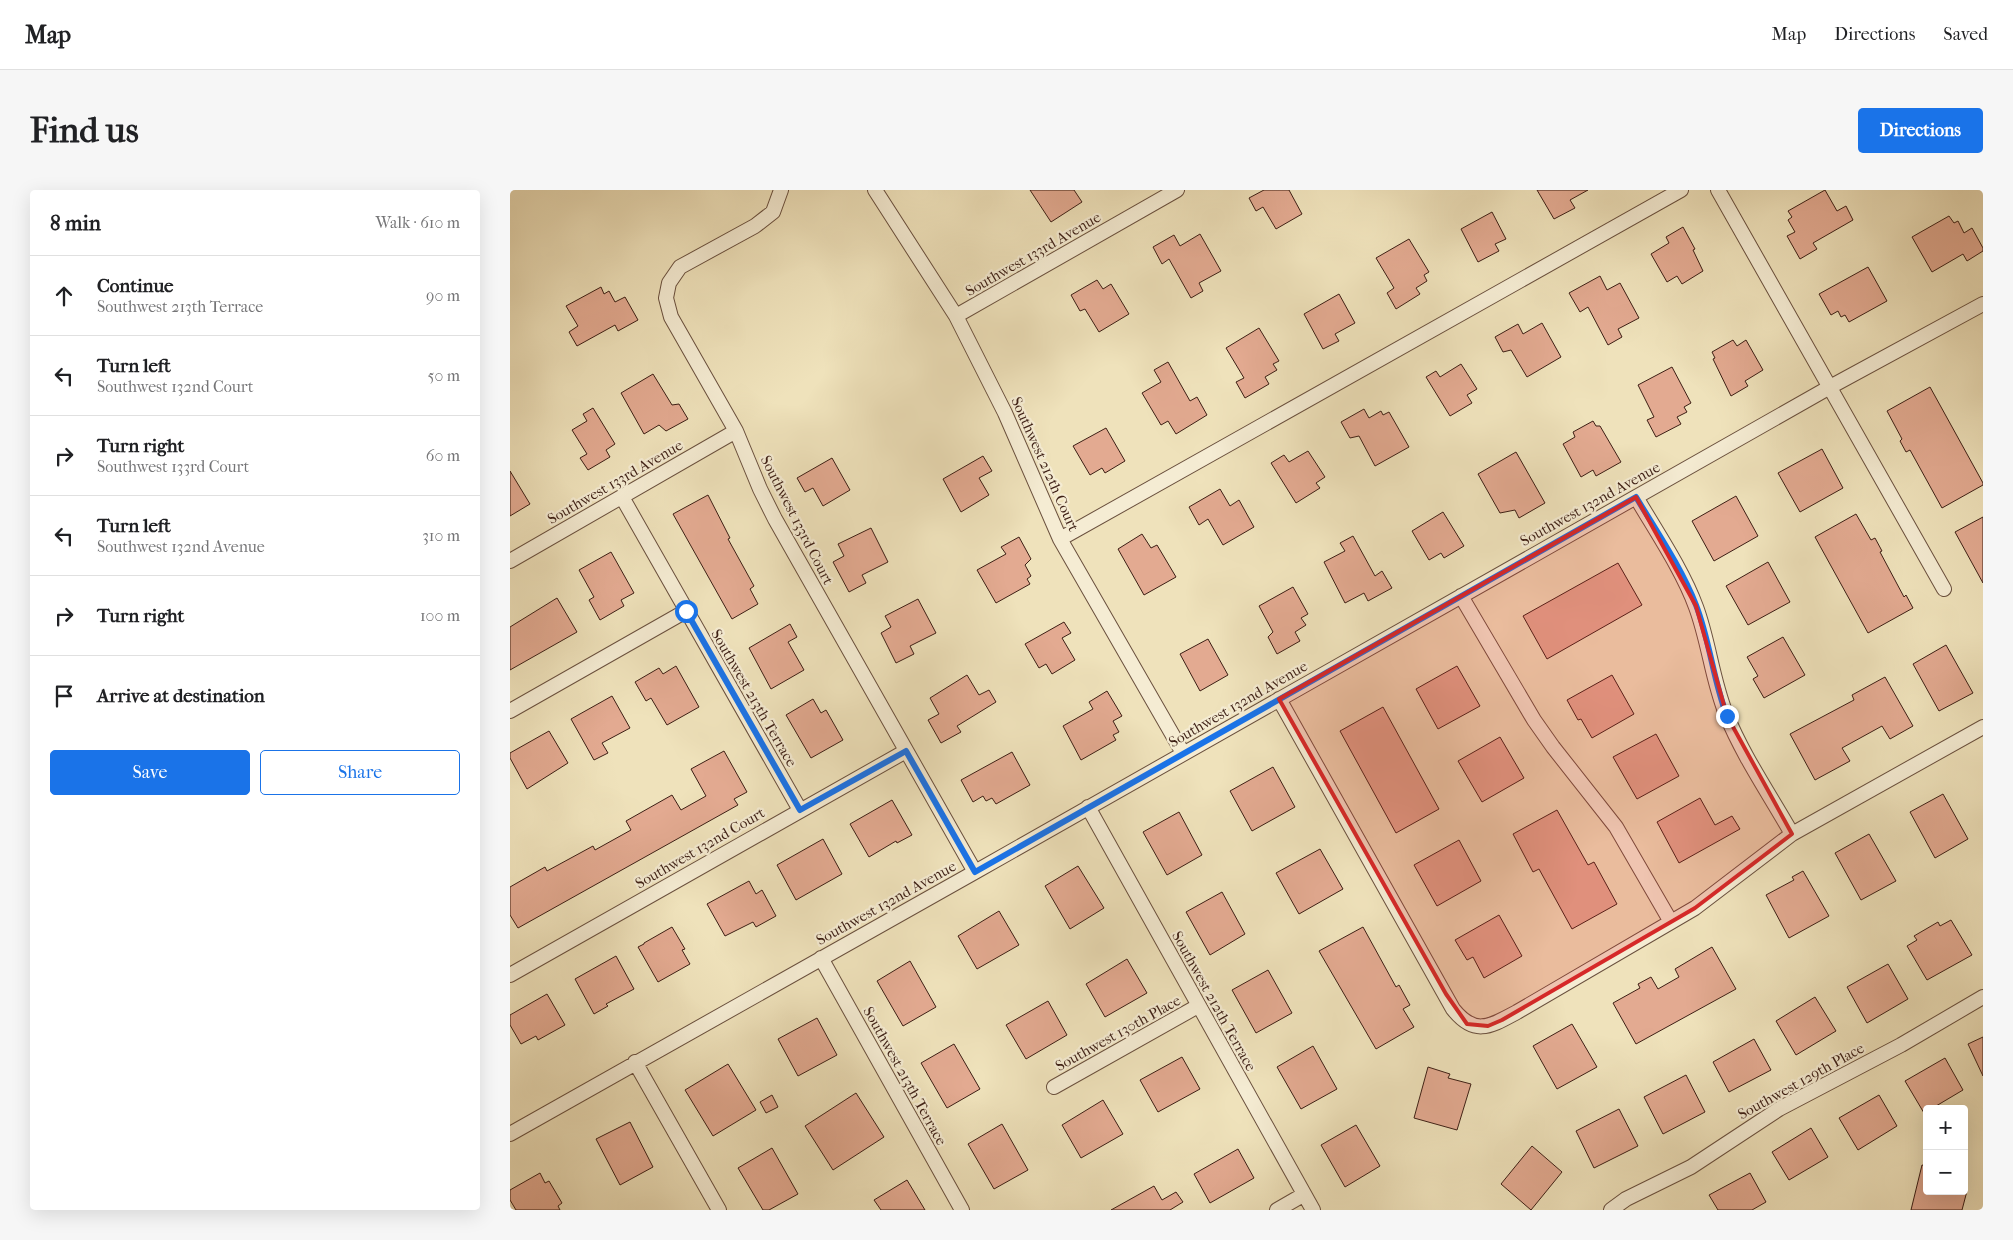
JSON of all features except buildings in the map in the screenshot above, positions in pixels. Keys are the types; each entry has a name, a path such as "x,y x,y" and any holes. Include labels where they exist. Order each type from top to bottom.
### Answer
{"street":[{"name":"Southwest 133rd Court","path":"781,190 773,212 756,226 680,267 669,283 666,298 670,317 736,431 760,489 775,519 975,872"},
{"name":"Southwest 212th Court","path":"875,190 956,316 1005,413 1060,539 1183,753"},
{"name":"Southwest 133rd Avenue","path":"956,316 1177,190"},
{"path":"1060,539 1681,190"},
{"path":"1718,190 1944,590"},
{"name":"Southwest 132nd Avenue","path":"510,1134 1830,387 1983,304"},
{"name":"Southwest 133rd Avenue","path":"510,560 736,431"},
{"name":"Southwest 213th Terrace","path":"622,497 800,810"},
{"path":"1636,497 1688,588 1696,606 1703,626 1718,694 1727,716 1792,834"},
{"path":"1461,596 1534,720 1616,826 1671,922"},
{"path":"510,711 686,611"},
{"path":"1278,699 1453,1009 1467,1024 1488,1026 1502,1020 1709,899 1792,834 1983,727"},
{"name":"Southwest 132nd Court","path":"510,974 906,751"},
{"name":"Southwest 212th Terrace","path":"1088,807 1313,1210"},
{"name":"Southwest 213th Terrace","path":"821,958 962,1210"},
{"name":"Southwest 129th Place","path":"1611,1210 1626,1199 1691,1168 1779,1109 1901,1045 1983,997"},
{"name":"Southwest 130th Place","path":"1054,1087 1198,1006"},
{"path":"635,1062 719,1210"},
{"path":"1277,1210 1303,1195"}],"highlighted area":[{"path":"1636,497 1696,606 1727,716 1792,834 1695,908 1502,1020 1488,1026 1467,1024 1446,994 1279,699"}],"route":[{"path":"686,611 800,810 906,751 975,872 1636,497 1688,588 1696,606 1703,626 1718,694 1727,716"}]}
